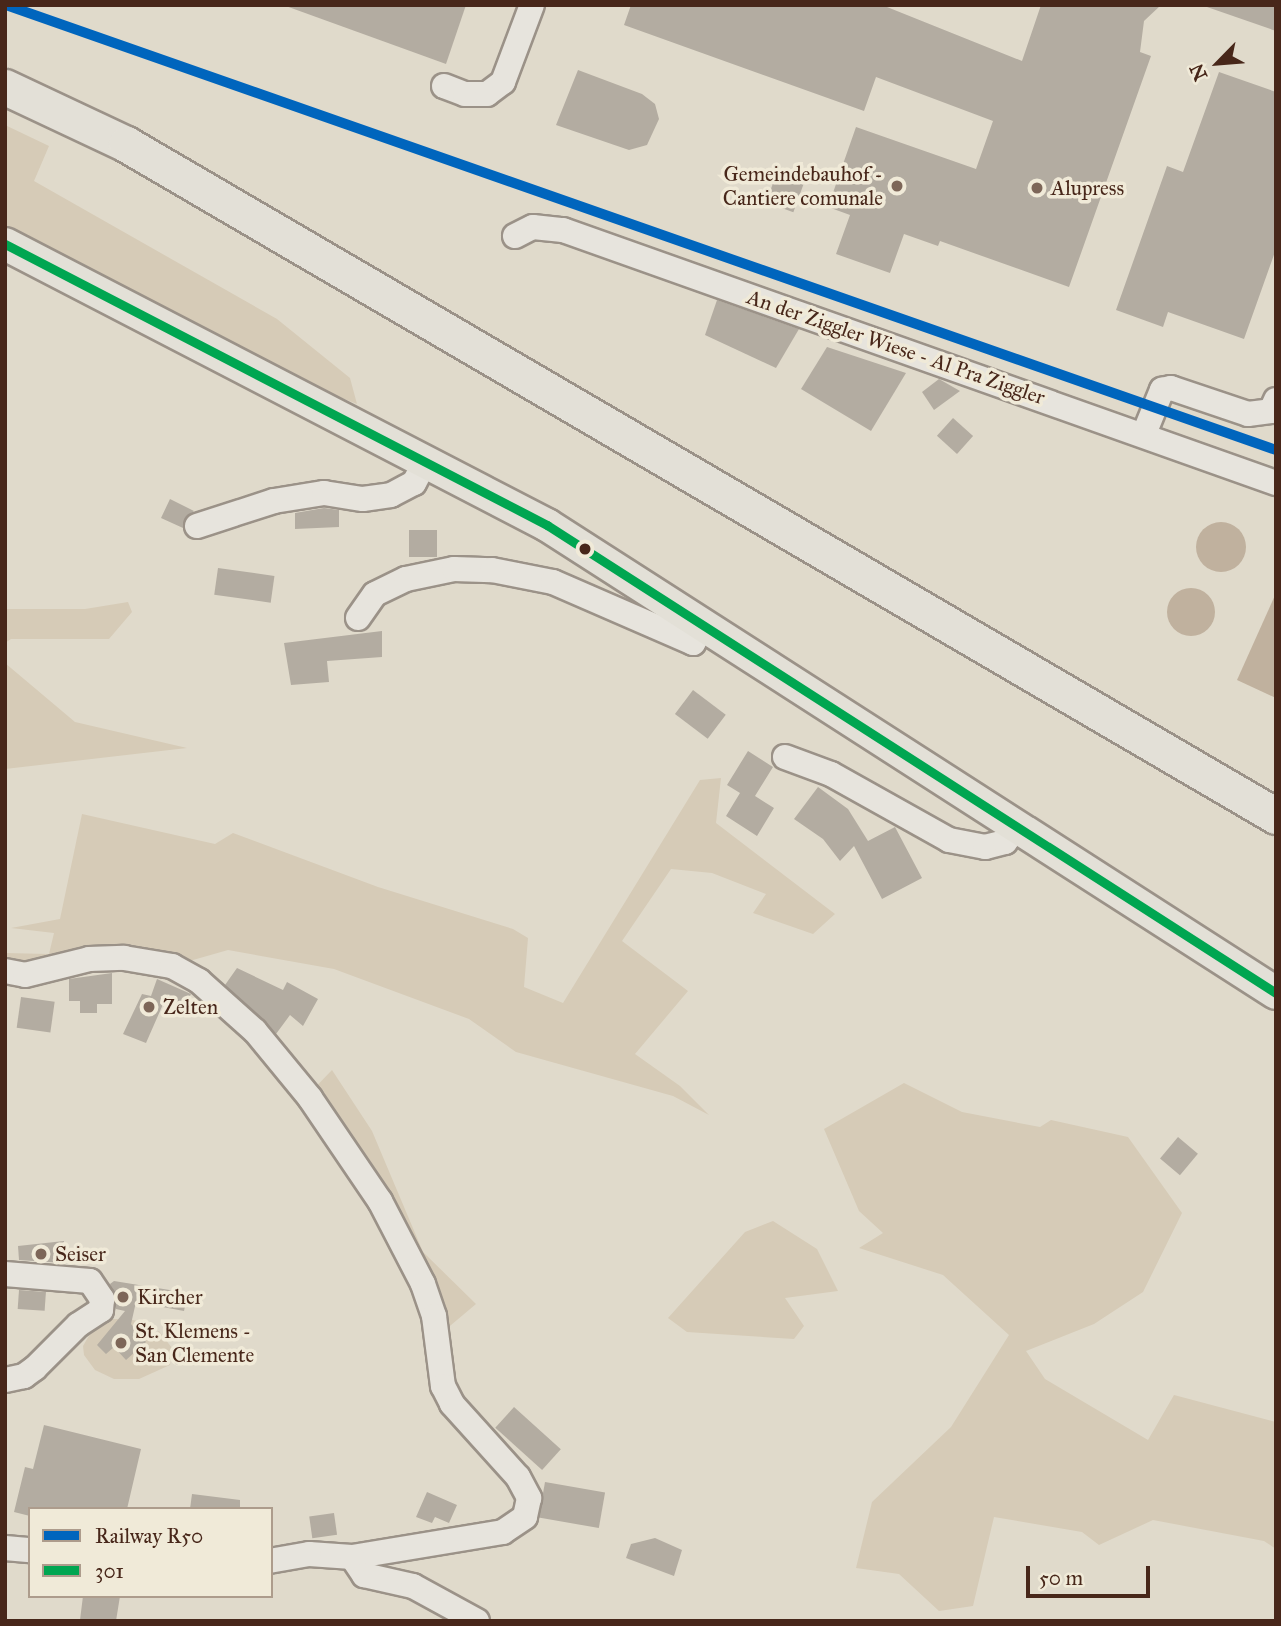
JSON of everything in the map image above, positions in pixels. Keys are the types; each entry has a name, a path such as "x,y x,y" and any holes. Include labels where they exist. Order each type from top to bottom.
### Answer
{"highway":[{"path":"5,61 160,136 1276,788"},
{"path":"5,87 137,150 1276,816"}],"main road":[{"path":"5,244 427,459 547,524 1276,993"}],"street":[{"path":"444,86 465,94 487,94 503,82 532,5"},
{"name":"An der Ziggler Wiese - Al Pra Ziggler","path":"515,236 533,227 563,230 1276,483"},
{"path":"1144,434 1162,390 1171,388 1248,414 1268,407 1276,392"},
{"path":"197,526 274,500 324,493 363,499 391,495 414,483 427,459"},
{"path":"358,618 375,594 406,579 453,569 492,570 553,582 693,643 704,625"},
{"path":"785,757 831,774 949,840 985,848 1005,842 1017,827"},
{"path":"5,971 25,975 89,959 124,958 172,966 198,981 255,1031 310,1098 372,1189 423,1284 434,1316 443,1386 452,1404 526,1488 528,1508 517,1526 352,1557 309,1554 273,1561"},
{"path":"5,1274 90,1281 102,1299 101,1310 78,1325 35,1368 24,1376 5,1380"},
{"path":"5,1548 28,1550"},
{"path":"352,1557 364,1576 413,1586 477,1621"}],"shaded area":[{"path":"5,125 49,146 34,181 277,319 350,378 357,404 312,386 5,225"},
{"path":"1221,522 1239,529 1246,547 1239,565 1221,572 1203,565 1196,547 1203,529"},
{"path":"1191,588 1208,595 1215,612 1208,629 1191,636 1174,629 1167,612 1174,595"},
{"path":"1276,593 1276,698 1237,680"},
{"path":"128,602 132,612 109,639 11,639 5,643 5,609 85,609"},
{"path":"5,663 75,722 187,748 5,769"},
{"path":"721,778 716,823 835,914 813,934 753,913 766,894 712,873 671,869 622,941 688,991 635,1054 680,1086 709,1115 673,1096 516,1052 469,1019 334,969 228,950 172,966 5,971 5,953 49,954 54,933 11,928 60,919 82,814 215,844 233,833 378,887 513,929 528,938 524,987 563,1003 700,780"},
{"path":"332,1070 372,1131 423,1252 476,1304 438,1336 423,1296 304,1099"},
{"path":"904,1083 962,1112 1040,1127 1051,1120 1128,1137 1182,1213 1143,1292 1094,1324 1026,1351 1045,1379 1148,1440 1174,1395 1276,1422 1276,1549 1264,1541 1153,1520 1099,1545 1082,1532 994,1517 973,1606 939,1611 899,1574 856,1568 872,1502 951,1427 1009,1335 943,1275 859,1248 883,1233 859,1211 824,1129"},
{"path":"773,1221 817,1249 838,1291 785,1298 804,1326 794,1339 687,1332 668,1318 745,1232"},
{"path":"104,1319 142,1322 152,1335 159,1331 172,1348 170,1365 139,1379 114,1379 95,1370 84,1355 83,1346 95,1325"}],"building":[{"path":"283,5 466,5 446,64"},
{"path":"631,5 882,5 1022,61 1041,5 1161,5 1144,21 1140,52 1151,56 1069,287 940,241 938,246 904,234 890,273 836,254 850,215 828,207 856,127 976,169 993,121 876,77 864,111 624,25"},
{"path":"1276,5 1276,31 1207,7"},
{"path":"578,70 642,94 655,104 659,119 647,145 629,150 556,125"},
{"path":"1219,72 1276,92 1276,249 1244,339 1168,312 1163,327 1116,310 1167,166 1183,172"},
{"path":"776,175 803,185 793,212 766,202"},
{"path":"717,300 799,329 776,368 705,335"},
{"path":"827,347 906,373 871,431 801,389"},
{"path":"939,379 960,391 934,410 922,392"},
{"path":"953,418 973,436 957,454 937,436"},
{"path":"170,499 194,511 186,517 183,528 161,518"},
{"path":"324,508 339,510 339,527 295,529 295,513"},
{"path":"409,530 437,530 437,557 409,557"},
{"path":"218,568 274,576 271,603 214,595"},
{"path":"382,631 382,657 327,661 329,682 291,685 284,643"},
{"path":"693,690 726,715 708,739 675,714"},
{"path":"748,751 773,767 755,796 774,808 757,836 726,816 740,793 727,785"},
{"path":"818,787 848,809 868,841 895,827 922,878 882,899 854,846 840,861 823,839 794,819"},
{"path":"237,968 283,990 287,982 318,999 303,1026 290,1015 276,1034 225,985"},
{"path":"112,973 112,1004 97,1004 97,1013 80,1013 80,1001 69,1001 69,979"},
{"name":"Zelten","path":"157,979 191,994 181,1012 164,1002 146,1043 123,1034 142,994 151,996"},
{"path":"21,997 55,1002 50,1032 17,1028"},
{"path":"1178,1137 1198,1154 1180,1175 1160,1158"},
{"name":"Seiser","path":"64,1241 64,1263 19,1260 18,1246"},
{"path":"114,1281 188,1293 184,1311 136,1302 131,1324 146,1342 126,1360 114,1347 106,1354 97,1345 125,1311 116,1309 110,1284"},
{"path":"19,1290 46,1292 45,1311 18,1309"},
{"path":"514,1407 561,1449 542,1470 495,1428"},
{"path":"44,1425 141,1449 127,1507 28,1507 28,1516 14,1512 25,1467 33,1469"},
{"path":"545,1482 605,1493 599,1528 539,1517"},
{"path":"427,1492 457,1505 449,1523 435,1517 432,1523 416,1517"},
{"path":"192,1494 240,1500 240,1507 190,1507"},
{"path":"334,1513 337,1535 312,1538 309,1516"},
{"path":"655,1538 682,1550 674,1576 626,1558 631,1544"},
{"path":"83,1598 120,1598 116,1621 80,1620"}],"rail line":[{"name":"R50","path":"6,5 1276,450"}],"transit line":[{"name":"301","path":"5,244 547,525 1276,993"}],"place":[{"name":"Gemeindebauhof - Cantiere comunale","path":"897,186"},
{"name":"Alupress","path":"1037,188"},
{"name":"Zelten","path":"149,1007"},
{"name":"Seiser","path":"41,1254"},
{"name":"Kircher","path":"123,1297"},
{"name":"St. Klemens - San Clemente","path":"121,1343"}]}
